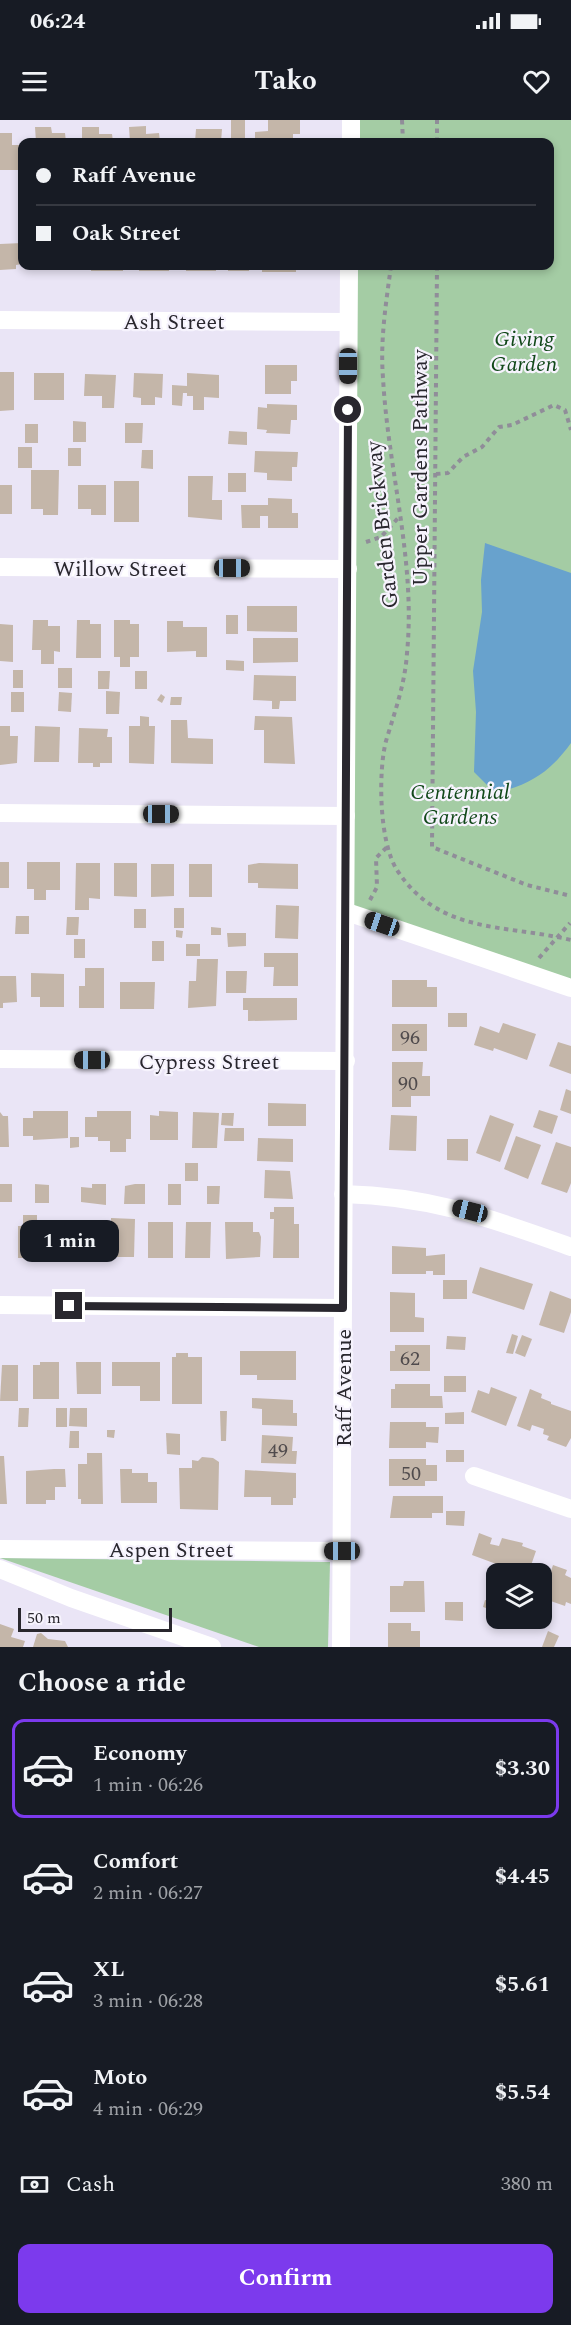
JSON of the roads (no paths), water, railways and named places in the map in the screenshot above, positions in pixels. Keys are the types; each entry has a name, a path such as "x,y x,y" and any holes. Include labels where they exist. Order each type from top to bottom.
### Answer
{"street":[{"path":"351,120 351,138"},
{"name":"Raff Avenue","path":"341,1647 346,1061 354,914 346,816 349,270"},
{"name":"Ash Street","path":"0,320 348,322"},
{"name":"Willow Street","path":"0,567 348,569"},
{"path":"0,813 346,816"},
{"path":"354,914 571,988"},
{"name":"Cypress Street","path":"0,1059 346,1061"},
{"path":"344,1194 402,1197 433,1202 470,1211 571,1247"},
{"path":"0,1305 343,1308"},
{"path":"474,1476 571,1509"},
{"name":"Aspen Street","path":"0,1549 342,1551"},
{"path":"0,1569 71,1598 212,1647"}],"water":[{"path":"485,543 571,573 571,743 555,762 538,776 519,786 495,793 474,772 476,712 473,671 482,612 481,580"}],"park label":[{"name":"Giving Garden","path":"524,350"},
{"name":"Centennial Gardens","path":"460,804"}]}
